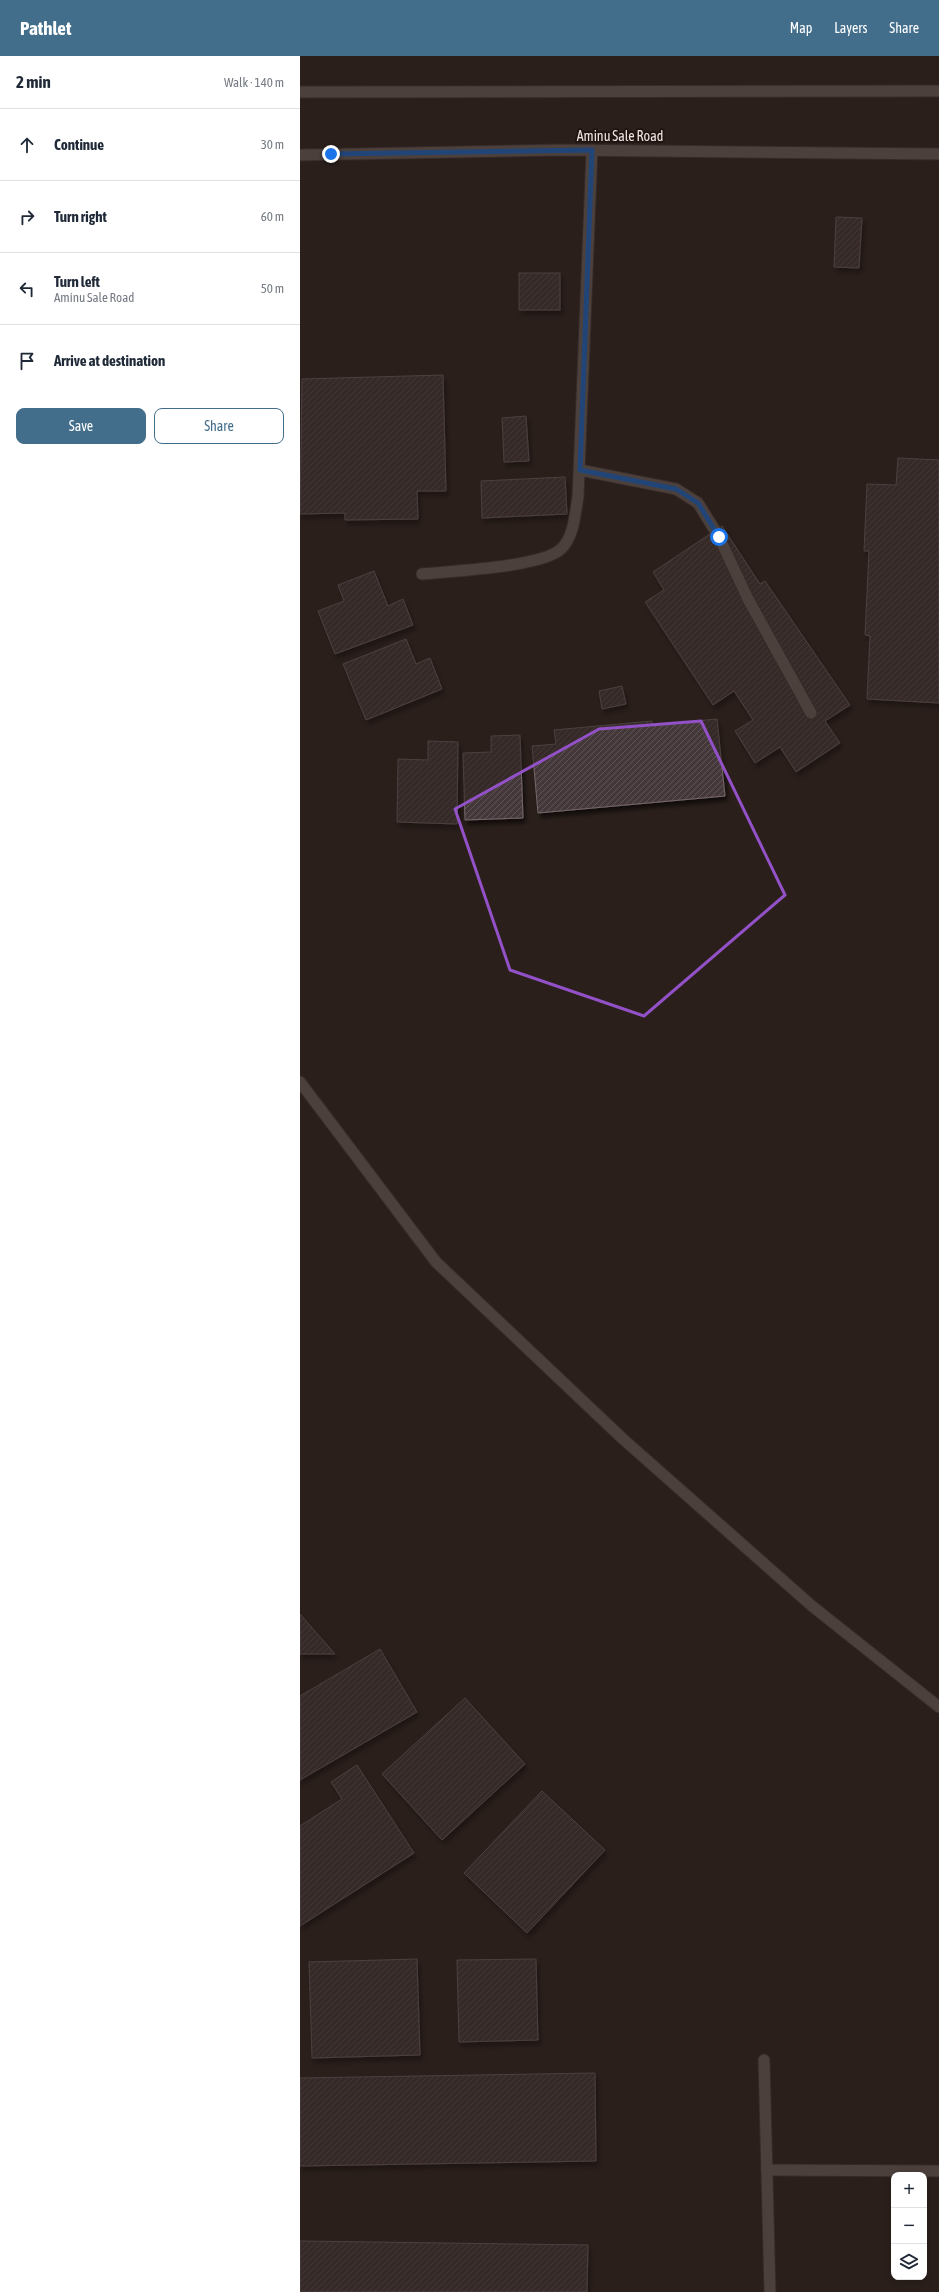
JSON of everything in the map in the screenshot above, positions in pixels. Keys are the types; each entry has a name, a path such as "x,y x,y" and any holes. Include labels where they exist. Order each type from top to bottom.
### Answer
{"street":[{"path":"300,92 939,91"},
{"path":"422,574 538,561 561,549 572,529 578,497 580,470 592,150"},
{"name":"Aminu Sale Road","path":"300,155 592,150 939,154"},
{"path":"580,470 676,489 698,503 719,537 748,600 811,713"},
{"path":"300,1082 436,1262 623,1439 670,1481 812,1606 939,1707"},
{"path":"764,2060 770,2292"},
{"path":"767,2170 939,2171"}],"highlighted area":[{"path":"701,721 785,895 644,1016 510,970 455,809 599,729"}],"building":[{"path":"836,217 862,218 859,268 834,267"},
{"path":"519,273 560,273 560,310 519,310"},
{"path":"443,375 446,491 417,491 418,519 345,520 345,513 300,514 302,379"},
{"path":"526,416 529,461 504,462 502,418"},
{"path":"898,458 939,460 939,703 867,699 870,636 865,635 869,551 864,551 867,484 896,485"},
{"path":"565,477 567,514 482,518 481,481"},
{"path":"722,526 760,584 765,581 850,705 825,721 840,743 796,772 780,747 755,763 735,731 753,720 734,691 713,705 645,602 664,590 653,572"},
{"path":"374,571 388,606 403,599 413,625 335,654 318,611 344,601 338,585"},
{"path":"406,639 416,664 430,658 442,689 366,720 343,664"},
{"path":"622,686 626,704 602,709 599,691"},
{"path":"717,719 725,796 538,813 532,746 556,744 554,730 652,721 652,725"},
{"path":"520,735 523,818 465,820 463,753 491,752 491,736"},
{"path":"428,741 458,742 457,824 397,822 398,759 428,760"},
{"path":"300,1614 335,1654 300,1654"},
{"path":"380,1649 417,1712 300,1780 300,1696"},
{"path":"465,1698 525,1764 442,1840 382,1774"},
{"path":"357,1765 414,1853 300,1926 300,1826 342,1799 331,1782"},
{"path":"542,1791 605,1850 527,1933 464,1873"},
{"path":"417,1959 420,2055 312,2058 309,1962"},
{"path":"536,1959 538,2040 459,2042 457,1960"},
{"path":"595,2073 596,2161 300,2166 300,2078"},
{"path":"300,2241 588,2245 587,2292 300,2292"}],"route":[{"path":"331,154 592,150 583,347 580,470 676,489 698,503 719,537"}]}
